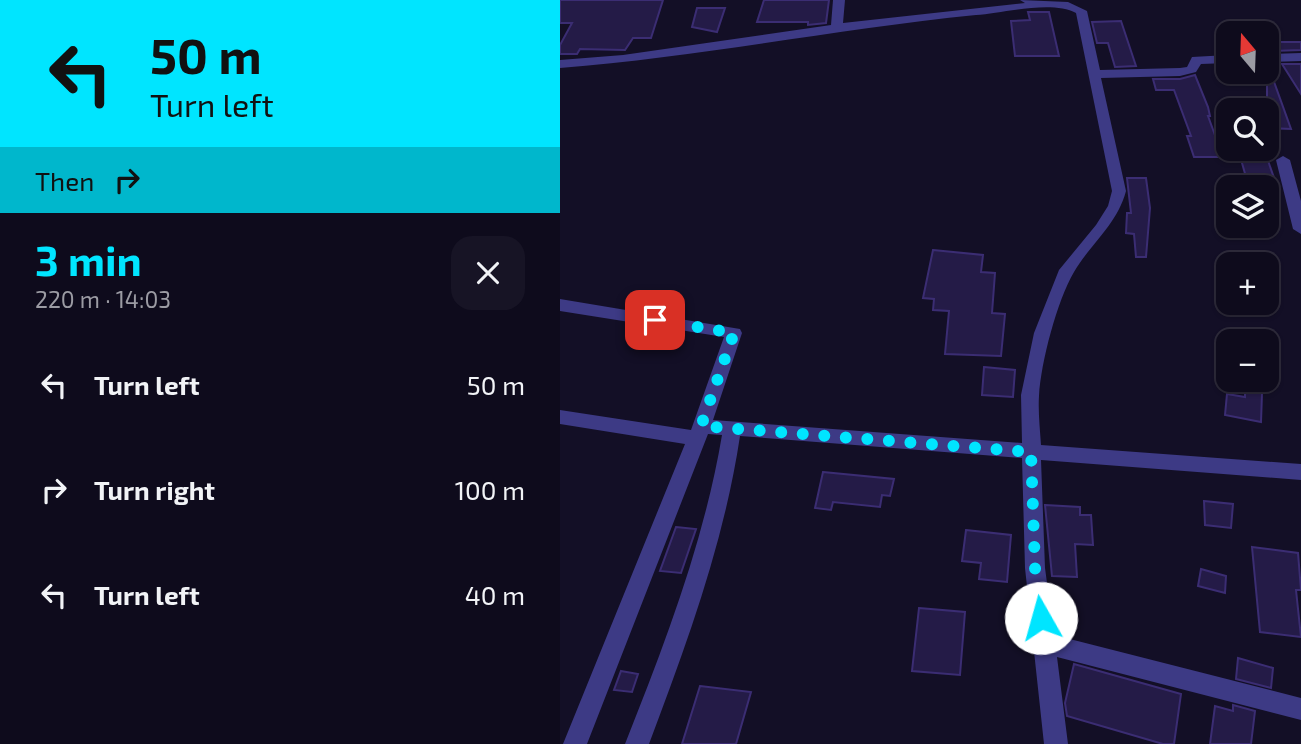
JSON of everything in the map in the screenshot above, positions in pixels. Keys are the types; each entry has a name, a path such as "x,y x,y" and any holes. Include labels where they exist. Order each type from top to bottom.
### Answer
{"street":[{"path":"837,27 839,0"},
{"path":"560,64 623,59 837,27 1025,7 1030,2 1081,11 1119,191 1115,206 1102,228 1068,270 1042,333 1030,395 1035,568 1056,744"},
{"path":"1279,58 1301,57"},
{"path":"1095,74 1180,72 1192,69 1196,60 1216,59"},
{"path":"1283,160 1301,229"},
{"path":"560,305 734,333 699,432 575,744"},
{"path":"560,417 699,432 732,430 1301,472"},
{"path":"637,744 712,534 732,430"},
{"path":"1044,643 1301,709"}],"building":[{"path":"560,0 663,0 651,38 633,38 625,50 580,49 577,54 560,54 560,45 572,23 560,23"},
{"path":"764,0 829,0 826,23 808,25 808,22 757,22"},
{"path":"697,8 725,8 717,32 692,27"},
{"path":"1028,12 1049,12 1059,56 1015,56 1011,21 1030,20"},
{"path":"1121,21 1136,66 1115,67 1108,43 1097,43 1092,22"},
{"path":"1279,42 1301,42 1301,50 1279,51"},
{"path":"1282,64 1301,64 1301,94"},
{"path":"1195,75 1208,107 1208,116 1216,138 1216,157 1194,157 1187,136 1191,136 1174,90 1156,90 1153,79 1180,79"},
{"path":"1267,84 1275,84 1291,129 1279,128 1279,98 1267,98"},
{"path":"1241,161 1268,161 1273,175 1245,175"},
{"path":"1127,178 1146,178 1150,208 1146,257 1136,257 1134,234 1126,233 1127,213 1131,213"},
{"path":"933,250 983,255 981,272 995,273 992,313 1005,314 1001,356 945,354 949,311 933,310 934,299 923,298"},
{"path":"984,367 1015,370 1013,397 982,395"},
{"path":"1245,392 1262,393 1261,422 1225,415 1227,394 1245,397"},
{"path":"823,472 894,479 890,496 882,495 880,507 833,502 831,510 815,508"},
{"path":"1204,501 1233,504 1231,528 1205,525"},
{"path":"1045,505 1080,507 1080,515 1091,515 1093,545 1075,544 1077,577 1052,576"},
{"path":"676,527 696,529 681,573 660,571"},
{"path":"966,530 1011,535 1007,582 979,579 981,563 962,561"},
{"path":"1252,547 1298,553 1301,590 1296,590 1301,637 1260,632"},
{"path":"1201,569 1226,576 1225,593 1198,586"},
{"path":"919,608 965,612 960,675 912,671"},
{"path":"1238,658 1273,668 1271,688 1236,679"},
{"path":"1074,664 1181,694 1174,744 1163,744 1067,716 1065,703"},
{"path":"621,671 638,674 632,692 614,690"},
{"path":"700,686 751,692 736,744 682,744"},
{"path":"1233,705 1255,711 1251,744 1210,744 1215,706 1233,711"}],"route":[{"path":"655,320 734,333 701,426 1031,452 1035,568 1041,618"}]}
